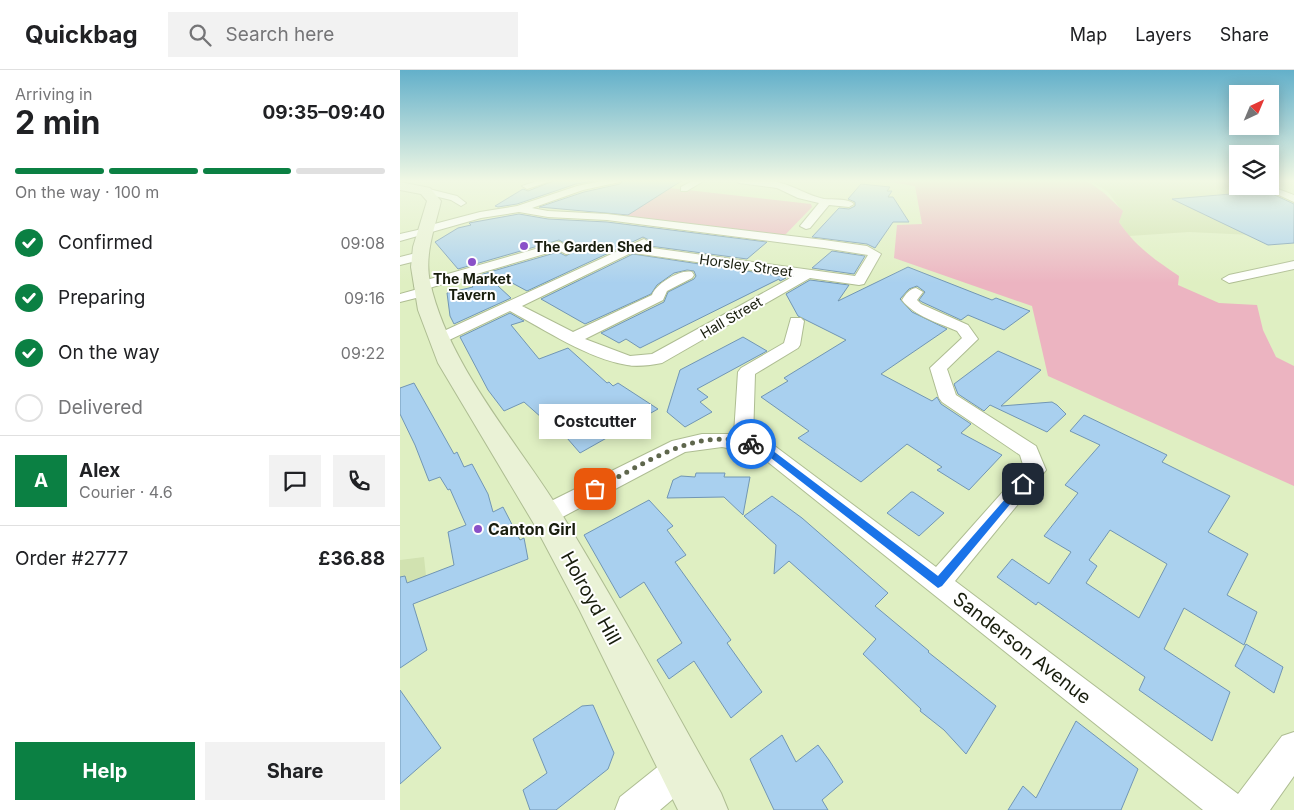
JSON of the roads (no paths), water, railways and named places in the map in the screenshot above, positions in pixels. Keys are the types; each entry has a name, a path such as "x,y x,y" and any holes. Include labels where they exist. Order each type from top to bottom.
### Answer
{"main road":[{"name":"Holroyd Hill","path":"430,215 420,256 422,289 439,339 460,380 545,515 593,599 704,810"}],"street":[{"path":"400,238 483,215"},
{"path":"558,215 607,217 671,226"},
{"path":"806,226 816,215"},
{"path":"439,339 634,249 671,226"},
{"name":"Horsley Street","path":"634,249 859,281 875,254 867,250 824,244 671,226"},
{"path":"400,298 504,262 563,248"},
{"path":"400,260 420,256"},
{"path":"504,262 515,271"},
{"path":"1229,279 1294,265"},
{"name":"Hall Street","path":"572,339 629,361 656,360 807,274"},
{"path":"512,306 572,339 658,297 661,289 687,275"},
{"path":"916,292 909,300 916,307 963,328 970,339 938,368 948,398 1029,451 1035,470 938,583"},
{"path":"743,442 746,372 792,345 796,321"},
{"name":"Sanderson Avenue","path":"545,515 679,446 698,441 718,439 743,442 765,449 1231,810"},
{"path":"1248,810 1294,748"},
{"path":"633,810 682,769"}],"place":[{"name":"The Garden Shed","path":"524,246"},
{"name":"The Market Tavern","path":"472,262"},
{"name":"Costcutter","path":"595,489"},
{"name":"Canton Girl","path":"478,529"}]}
